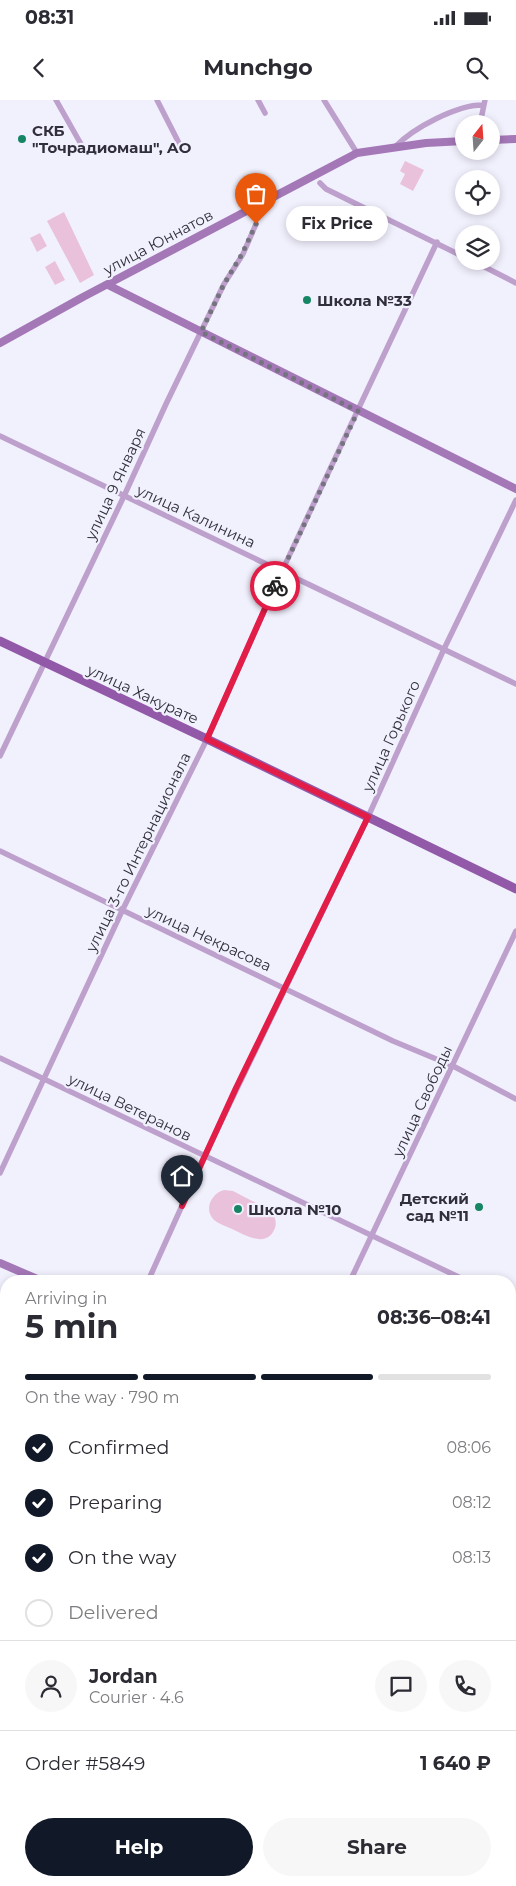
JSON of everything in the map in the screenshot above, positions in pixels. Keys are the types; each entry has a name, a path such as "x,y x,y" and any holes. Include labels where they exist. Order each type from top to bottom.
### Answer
{"main road":[{"name":"улица Хакурате","path":"0,642 207,739 516,889"}],"street":[{"path":"56,100 86,153"},
{"path":"157,100 182,149"},
{"path":"258,100 265,113"},
{"path":"324,100 357,153"},
{"path":"395,147 412,132 458,109 485,102 482,115"},
{"path":"500,140 516,139"},
{"name":"улица Юннатов","path":"0,343 82,297 357,153 426,142 455,141"},
{"path":"314,176 326,189 455,252"},
{"name":"улица 9 Января","path":"0,756 224,284 242,254 256,224"},
{"name":"улица 3-го Интернационала","path":"0,1173 122,911 207,739 282,571 436,242"},
{"path":"491,270 516,283"},
{"path":"108,285 516,490"},
{"name":"улица Калинина","path":"0,436 516,684"},
{"name":"улица Горького","path":"151,1275 204,1157 368,817 444,649 516,500"},
{"name":"улица Некрасова","path":"0,851 393,1041 453,1066 516,1099"},
{"name":"улица Свободы","path":"353,1275 516,932"},
{"name":"улица Ветеранов","path":"0,1058 454,1275"},
{"path":"0,1263 28,1275"}],"shaded area":[{"path":"405,161 424,170 413,191 400,184 405,174 400,171"},
{"path":"64,212 94,275 80,283 47,221"},
{"path":"40,233 47,246 37,252 30,238"},
{"path":"55,261 65,280 55,285 45,267"},
{"path":"224,1190 233,1191 271,1211 275,1217 276,1224 267,1238 255,1239 214,1220 209,1211 210,1202 216,1194"}],"way so far":[{"path":"256,224 201,332 358,411 275,586"}],"place":[{"name":"СКБ \"Точрадиомаш\", АО","path":"22,139"},
{"name":"Fix Price","path":"256,224"},
{"name":"Школа №33","path":"307,300"},
{"name":"Детский сад №11","path":"479,1207"},
{"name":"Школа №10","path":"238,1209"}],"route":[{"path":"182,1206 236,1088 368,817 207,739 275,586"}]}
